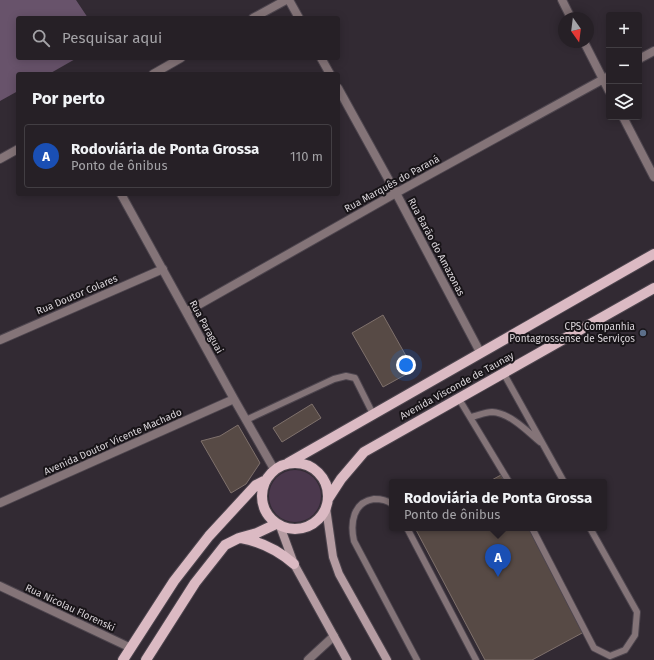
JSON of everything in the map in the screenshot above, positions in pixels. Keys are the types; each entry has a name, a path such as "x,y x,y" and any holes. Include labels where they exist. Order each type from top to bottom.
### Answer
{"main road":[{"name":"Avenida Visconde de Taunay","path":"274,469 288,464 480,352 654,254"},
{"name":"Avenida Visconde de Taunay","path":"278,525 292,530 309,527 322,516 341,479 364,452 654,288"},
{"name":"Avenida Visconde de Taunay","path":"288,464 302,464 316,470 321,475 328,491 327,504"},
{"path":"123,660 174,580 247,494 264,481 274,469"},
{"path":"264,481 262,488 262,504 269,518 278,525 294,564 347,660"},
{"path":"327,504 333,557 339,574 387,660"},
{"path":"146,660 195,582 225,546 239,538 278,525"},
{"path":"239,538 266,545 294,564"}],"street":[{"path":"257,16 286,0"},
{"path":"289,0 298,16"},
{"path":"562,0 568,12"},
{"path":"588,48 606,78"},
{"path":"642,57 654,51"},
{"path":"156,72 178,60"},
{"path":"322,60 329,72"},
{"name":"Rua Marquês do Paraná","path":"186,312 396,193 606,78"},
{"name":"Rua Barão do Amazonas","path":"340,92 396,193 480,352"},
{"path":"625,120 654,176"},
{"path":"0,159 16,150"},
{"name":"Rua Paraguai","path":"122,196 274,469"},
{"name":"Rua Doutor Colares","path":"0,340 163,269"},
{"name":"Avenida Doutor Vicente Machado","path":"0,503 234,399"},
{"name":"Rua Nicolau Florenski","path":"0,586 131,648"},
{"path":"308,660 334,636"}],"lane":[{"path":"504,374 562,479"},
{"path":"246,420 334,379 346,376 355,378 373,414"},
{"path":"459,399 507,479"},
{"path":"470,417 491,412 503,415 522,427 543,444"},
{"path":"389,503 378,499 365,501 360,505 353,520 352,534 417,660"},
{"path":"409,531 476,660"},
{"path":"534,531 594,648 610,656 625,650 635,635 637,612 592,531"}],"shaded area":[{"path":"0,0 76,0 87,16 16,16 16,60 74,60 52,72 16,72 16,92 0,101"},
{"path":"290,470 300,470 310,474 317,481 321,491 321,501 317,511 310,518 300,522 290,522 280,518 273,511 269,501 269,491 273,481 280,474"}],"building":[{"path":"383,315 414,370 383,387 352,333"},
{"path":"312,404 321,418 282,442 273,428"},
{"path":"238,425 260,463 246,484 231,493 201,441 220,436"},
{"path":"501,475 503,479 494,479"},
{"path":"417,531 531,531 584,632 532,660 485,660"}],"place":[{"name":"CPS Companhia Pontagrossense de Serviços","path":"643,333"},
{"name":"Rodoviária de Ponta Grossa","path":"498,577"}]}
